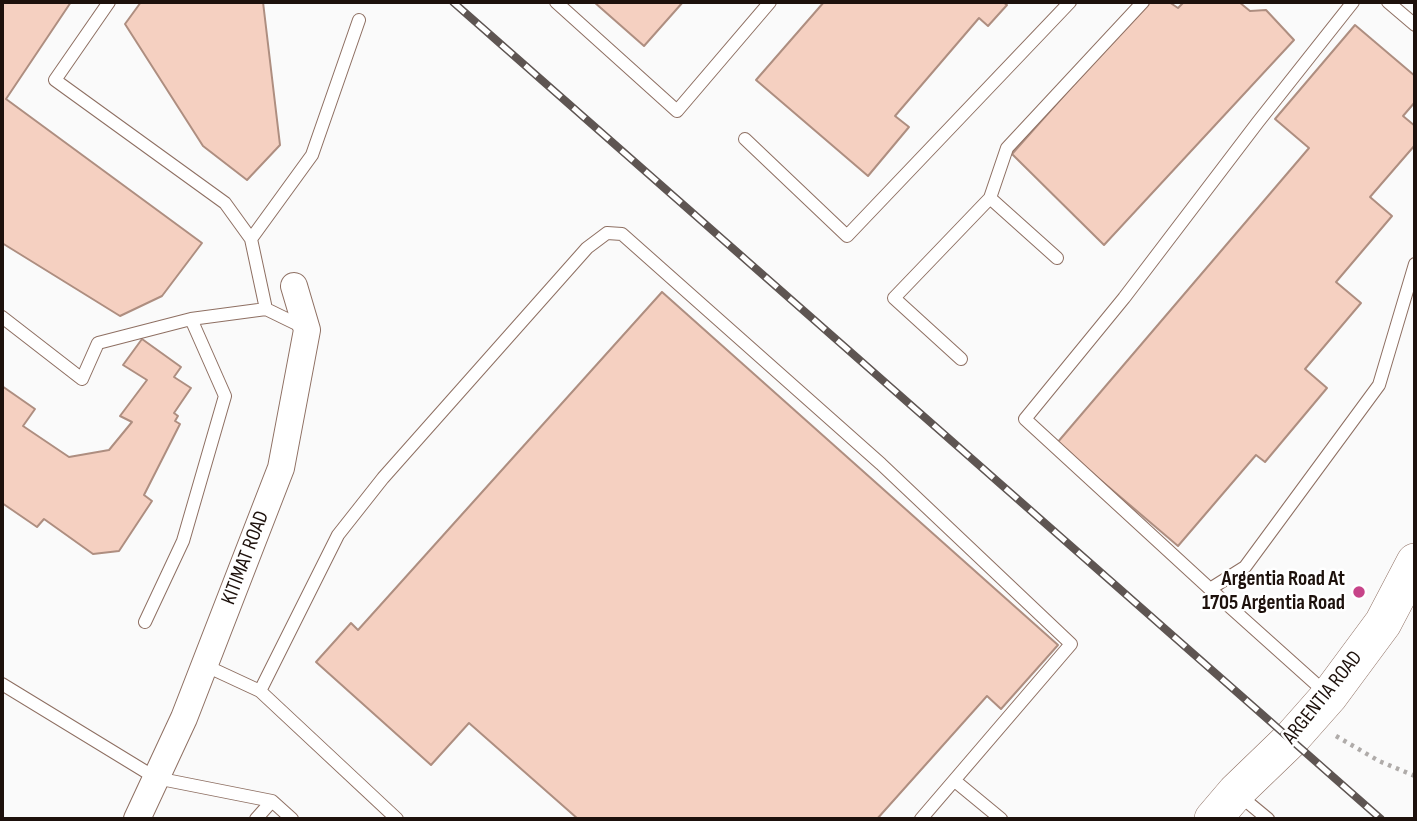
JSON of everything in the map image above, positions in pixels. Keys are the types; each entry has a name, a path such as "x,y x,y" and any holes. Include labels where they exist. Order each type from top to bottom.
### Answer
{"street":[{"name":"KITIMAT ROAD","path":"137,819 184,718 281,468 307,330 294,286"},
{"name":"ARGENTIA ROAD","path":"1213,819 1329,696 1382,623 1415,562"}],"lane":[{"path":"109,2 55,80 225,203 251,239 266,309"},
{"path":"556,2 677,111 770,2"},
{"path":"745,139 847,236 1070,2"},
{"path":"961,359 894,298 990,198 1007,148 1143,2"},
{"path":"1329,696 1025,419 1124,298 1353,2"},
{"path":"1388,2 1415,25"},
{"path":"251,239 312,155 359,20"},
{"path":"990,198 1057,258"},
{"path":"260,691 338,535 383,478 587,248 607,233 622,234 881,464 1071,644 921,819"},
{"path":"1210,589 1245,567 1379,385 1415,264"},
{"path":"2,317 82,379 98,343 191,319 266,309 307,330"},
{"path":"145,622 183,541 225,397 191,319"},
{"path":"204,665 260,691 397,819"},
{"path":"2,684 156,778 272,801 292,819"},
{"path":"955,780 1001,819"},
{"path":"1236,792 1268,819"},
{"path":"256,819 272,801"}],"path":[{"path":"1336,736 1379,761 1415,776"}],"building":[{"path":"2,2 71,2 6,99 202,243 162,296 120,316 2,243"},
{"path":"141,2 263,2 280,145 247,180 203,146 125,24"},
{"path":"594,2 683,2 644,46"},
{"path":"824,2 1003,2 1007,5 988,26 979,18 895,116 909,127 868,176 756,80"},
{"path":"1147,2 1169,2 1178,8 1184,2 1239,2 1250,11 1266,10 1294,40 1104,245 1012,154"},
{"path":"1355,25 1415,76 1415,102 1403,116 1415,126 1415,145 1370,197 1392,216 1336,282 1361,303 1305,369 1327,388 1265,462 1256,455 1178,546 1057,443 1309,148 1275,119"},
{"path":"662,292 1058,645 1001,709 987,696 877,819 578,819 469,723 431,765 316,662 351,623 358,630"},
{"path":"142,339 181,367 174,377 191,388 174,413 178,416 175,421 180,424 144,495 152,501 119,551 93,554 44,519 37,527 2,503 2,386 35,409 23,426 69,457 109,450 132,422 120,416 147,380 123,365"}],"railway":[{"path":"453,2 1381,819"}],"place":[{"name":"Argentia Road At 1705 Argentia Road","path":"1359,592"}]}
